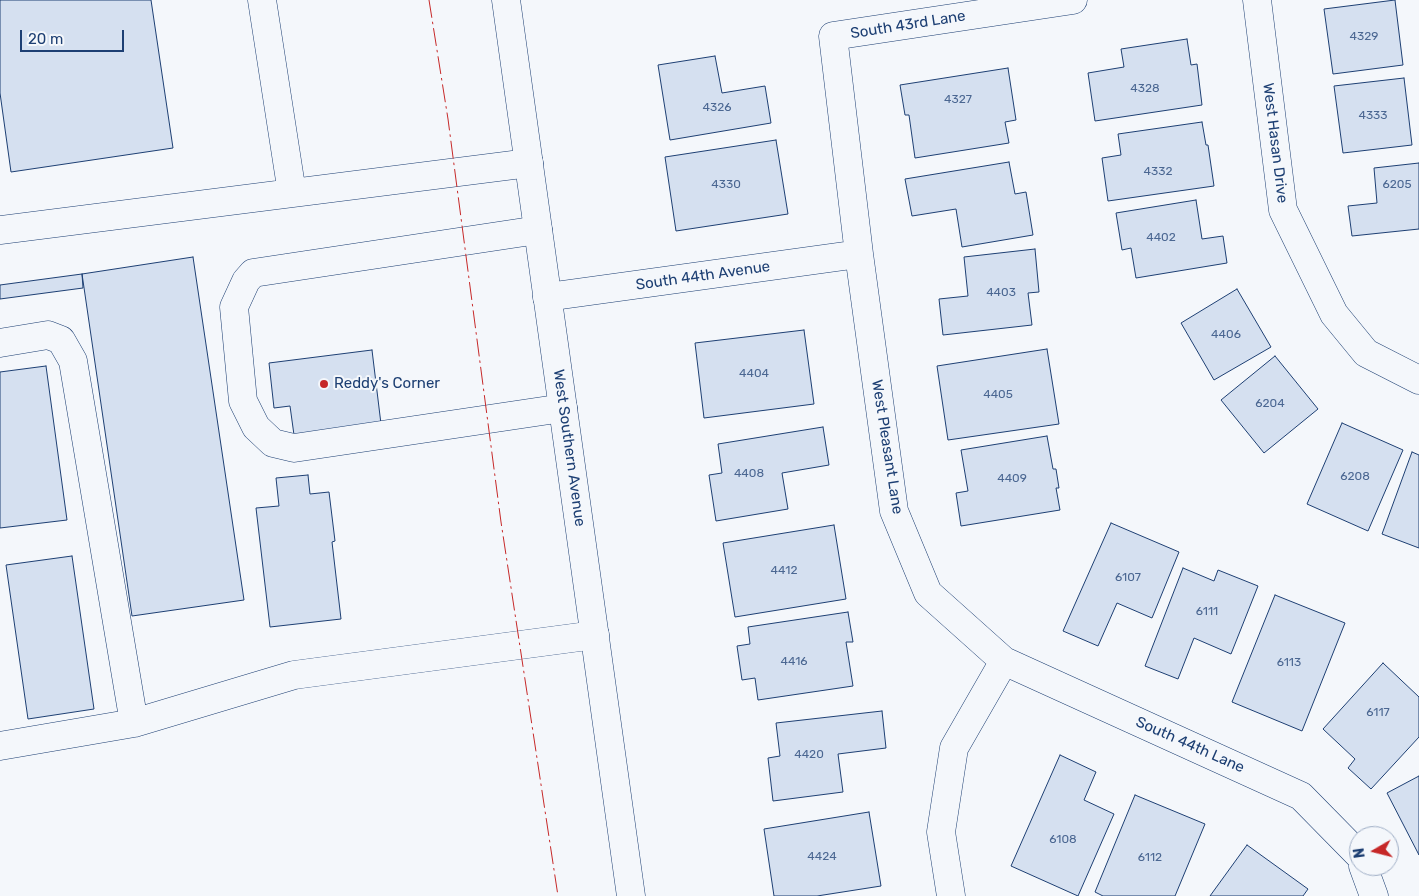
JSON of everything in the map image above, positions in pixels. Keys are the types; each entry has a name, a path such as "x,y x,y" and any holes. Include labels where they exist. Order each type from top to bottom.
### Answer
{"street":[{"path":"262,0 292,193"},
{"name":"West Southern Avenue","path":"506,0 632,896"},
{"name":"South 43rd Lane","path":"833,36 1073,0"},
{"name":"West Hasan Drive","path":"1257,0 1283,210 1334,314 1366,353 1419,380"},
{"name":"West Pleasant Lane","path":"833,36 859,254 894,511 928,593 1004,661"},
{"path":"0,230 529,163"},
{"path":"538,230 253,273 246,281 234,307 243,401 256,428 273,443 294,448 563,408"},
{"name":"South 44th Avenue","path":"547,297 859,254"},
{"path":"0,343 48,336 61,340 73,361 134,723"},
{"path":"0,746 134,723 294,675 595,635"},
{"path":"951,896 941,832 954,748 1004,661"},
{"name":"South 44th Lane","path":"1004,661 1301,796 1349,845"},
{"path":"1367,876 1374,896"}],"building":[{"path":"0,0 151,0 173,148 11,172 0,93"},
{"path":"1395,0 1403,65 1333,74 1324,9"},
{"path":"1187,39 1191,65 1197,64 1202,105 1095,121 1088,73 1124,67 1121,49"},
{"path":"715,56 722,93 765,86 771,123 670,140 658,65"},
{"path":"1008,68 1016,120 1005,122 1009,143 915,158 909,115 905,115 900,85"},
{"path":"1404,78 1412,145 1343,153 1334,86"},
{"path":"1202,122 1206,145 1208,145 1214,186 1108,201 1102,158 1121,155 1118,134"},
{"path":"776,140 788,214 676,231 665,157"},
{"path":"1009,162 1015,194 1026,192 1033,235 962,247 956,209 912,216 905,179"},
{"path":"1419,163 1419,229 1352,236 1348,206 1377,203 1374,168"},
{"path":"1196,200 1202,239 1223,236 1227,263 1136,278 1131,248 1122,250 1116,213"},
{"path":"1035,249 1039,292 1028,293 1032,325 943,335 939,299 968,296 964,257"},
{"path":"193,257 244,600 132,616 82,274"},
{"path":"82,274 83,288 0,299 0,285"},
{"path":"1237,289 1271,347 1214,380 1181,323"},
{"path":"804,330 814,404 704,418 695,343"},
{"path":"1047,349 1059,424 948,440 937,366"},
{"name":"Reddy's Corner","path":"372,350 381,424 294,435 290,406 274,408 269,363"},
{"path":"1275,356 1318,409 1264,453 1221,400"},
{"path":"46,366 67,520 0,528 0,372"},
{"path":"1342,423 1403,450 1368,531 1307,504"},
{"path":"823,427 829,465 782,473 788,509 716,521 709,475 722,473 718,444"},
{"path":"1047,436 1053,469 1056,469 1059,488 1056,488 1060,510 961,526 956,493 968,491 961,450"},
{"path":"1412,452 1419,455 1419,548 1382,534"},
{"path":"308,475 310,494 329,492 335,541 332,542 341,619 270,627 256,508 279,506 276,478"},
{"path":"1111,523 1179,552 1152,618 1117,603 1098,646 1063,631"},
{"path":"834,525 846,599 735,617 723,543"},
{"path":"72,556 94,709 28,719 6,565"},
{"path":"1183,568 1214,581 1218,570 1258,586 1231,654 1194,638 1178,679 1145,666"},
{"path":"1275,595 1345,623 1302,731 1232,702"},
{"path":"848,612 853,642 846,642 853,686 758,700 755,678 742,680 737,646 750,644 748,627"},
{"path":"1383,663 1419,697 1419,737 1371,789 1348,768 1355,759 1323,729"},
{"path":"882,711 886,748 838,754 843,792 773,801 768,758 780,756 776,723"},
{"path":"1060,755 1096,772 1084,800 1114,814 1078,896 1011,866"},
{"path":"1419,776 1419,855 1387,793"},
{"path":"1135,795 1205,824 1175,896 1103,896 1095,892"},
{"path":"869,812 881,886 817,896 774,896 764,829"},
{"path":"1247,845 1308,889 1303,896 1210,896"}],"power":[{"path":"429,0 448,119 501,522 558,896"}],"place":[{"name":"Reddy's Corner","path":"324,384"}]}
